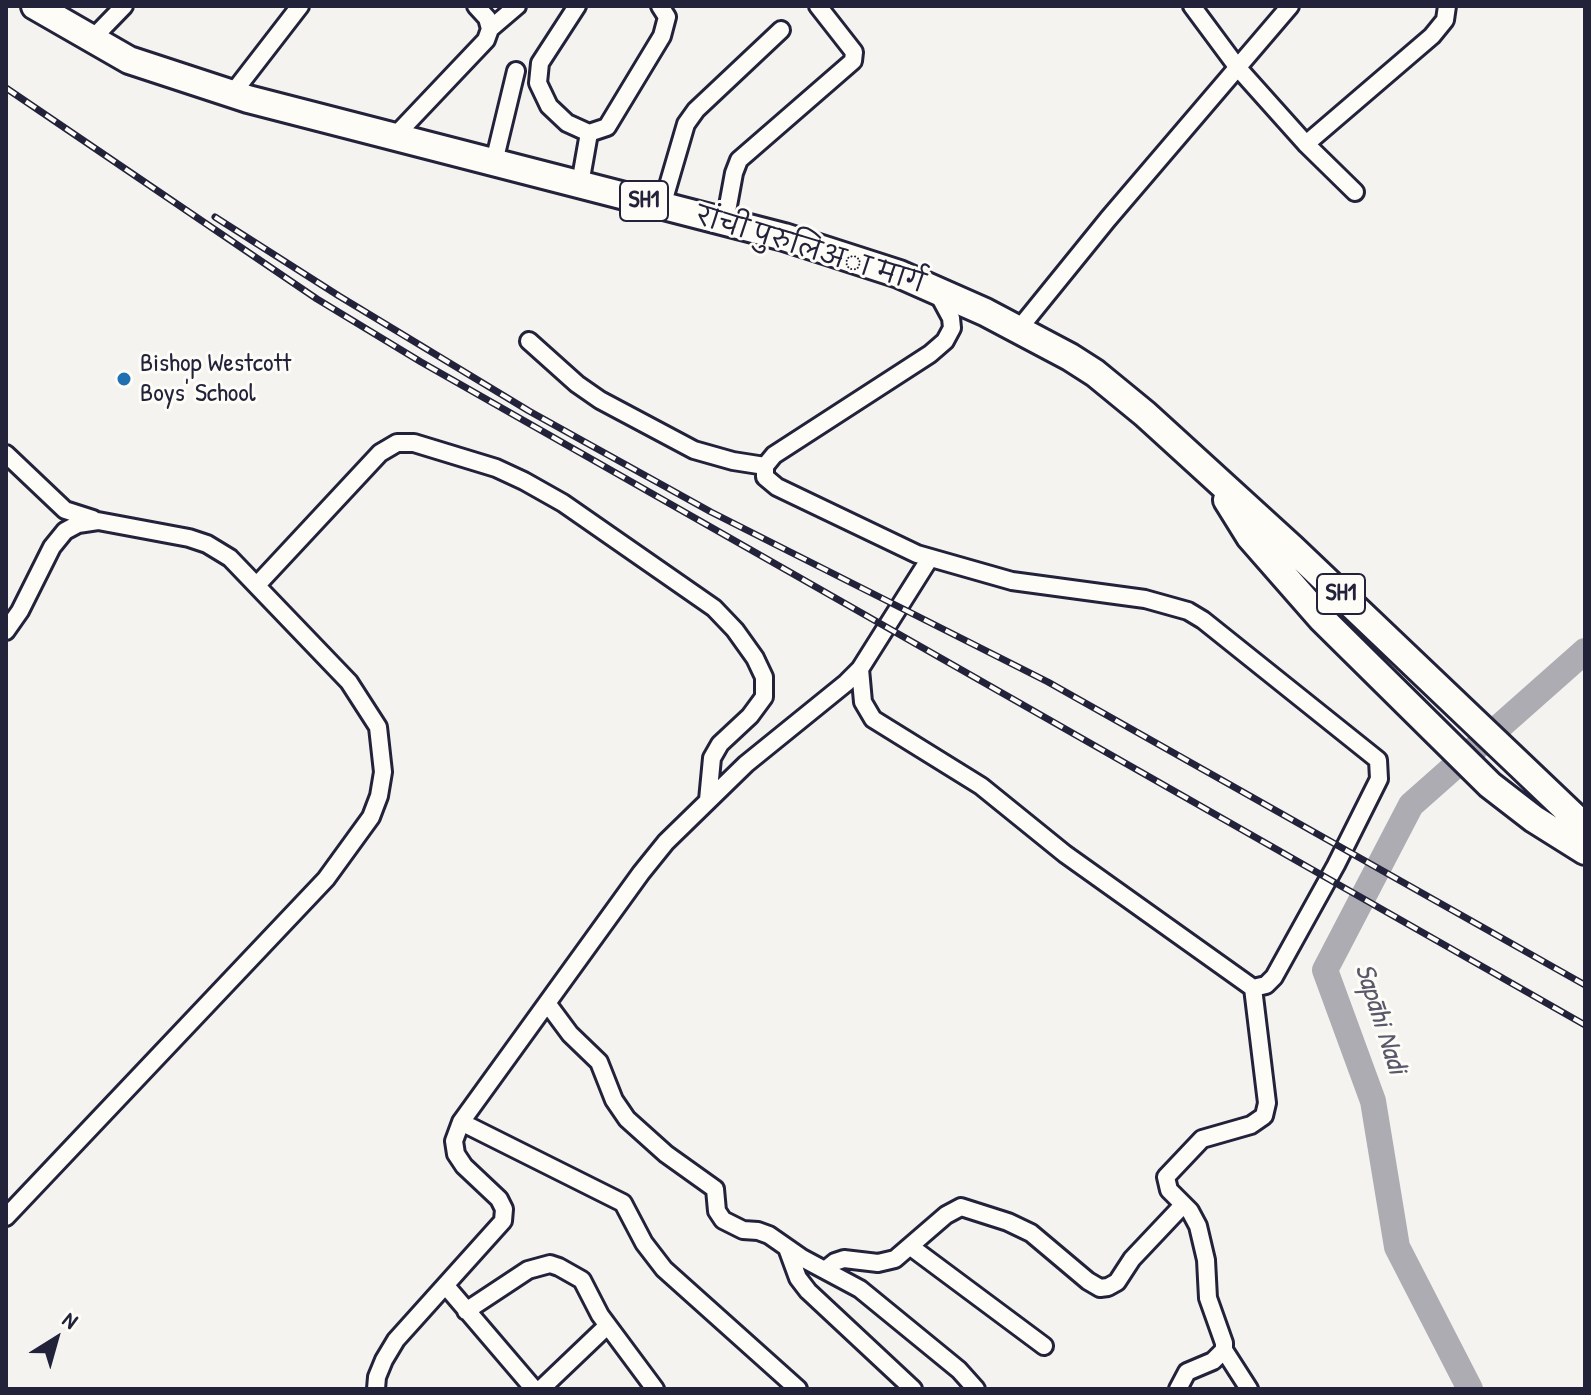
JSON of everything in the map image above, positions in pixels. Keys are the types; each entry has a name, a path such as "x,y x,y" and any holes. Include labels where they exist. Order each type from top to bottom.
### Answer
{"main road":[{"name":"रांची पुरुलिअा मार्ग","path":"35,6 129,60 232,94 784,237 899,274 1018,330 1095,373 1145,414 1292,548 1585,827"},
{"name":"SH1","path":"1213,476 1250,537 1321,618 1490,785 1534,819 1585,851"}],"street":[{"path":"92,39 124,6"},
{"path":"232,94 300,6"},
{"path":"476,6 487,18 490,29"},
{"path":"394,137 486,40 490,29 517,6"},
{"path":"577,6 540,63 538,83 549,106 567,123 589,133 607,127 662,36 667,17 660,6"},
{"path":"725,222 739,160 853,61 854,52 818,6"},
{"path":"1192,6 1238,68 1306,144 1355,192"},
{"path":"1018,330 1108,219 1290,6"},
{"path":"1306,144 1432,36 1445,20 1447,6"},
{"path":"662,206 686,124 696,110 781,30"},
{"path":"494,162 516,71"},
{"path":"580,184 589,133"},
{"path":"937,291 951,318 952,328 945,341 930,354 774,455 765,466 765,477 777,487 917,554 1012,581 1145,599 1188,611 1215,629 1378,760 1381,769 1379,779 1336,865 1274,977 1266,985 1253,988"},
{"path":"529,341 577,384 694,450 765,466"},
{"path":"257,585 380,453 397,443 414,443 496,468 524,481 563,503 714,608 755,658 764,677 764,697 750,716 720,744 712,758 708,800"},
{"path":"6,454 65,510 98,521 189,538 207,544 230,558 349,682 378,727 383,772 371,817 326,879 6,1217"},
{"path":"6,631 20,611 52,547 65,531 78,524 98,521"},
{"path":"376,1389 377,1377 396,1340 503,1221 504,1209 499,1199 464,1166 456,1154 454,1141 461,1122 666,842 746,764 860,669 930,558"},
{"path":"860,669 863,702 873,719 981,786 1065,854 1253,988 1267,1109 1259,1121 1202,1139 1166,1177 1169,1190 1190,1211 1198,1226 1206,1260 1208,1298 1223,1334 1224,1350 1249,1389"},
{"path":"547,1003 570,1034 599,1062 614,1100 627,1119 666,1154 715,1189 717,1211 723,1220 743,1230 765,1233 860,1289 959,1370 976,1389"},
{"path":"461,1122 623,1203 644,1243 664,1269 798,1389"},
{"path":"825,1270 844,1259 887,1262 904,1254 946,1215 961,1207 1031,1233 1088,1281 1100,1288 1108,1287 1117,1282 1132,1259 1183,1205"},
{"path":"911,1247 1044,1346"},
{"path":"787,1248 798,1278 808,1291 913,1389"},
{"path":"466,1311 528,1270 550,1264 573,1273 582,1280 607,1326 655,1389"},
{"path":"446,1286 534,1389"},
{"path":"541,1389 607,1326"},
{"path":"1178,1389 1187,1372 1213,1361 1224,1350"}],"waterway":[{"name":"Sapāhi Nadi","path":"1470,1389 1397,1247 1373,1101 1325,970 1411,805 1585,651"}],"railway":[{"path":"6,88 317,299 421,362 1585,1025"},
{"path":"215,217 529,411 711,512 1048,682 1585,985"}],"place":[{"name":"Bishop Westcott Boys' School","path":"124,379"}]}
